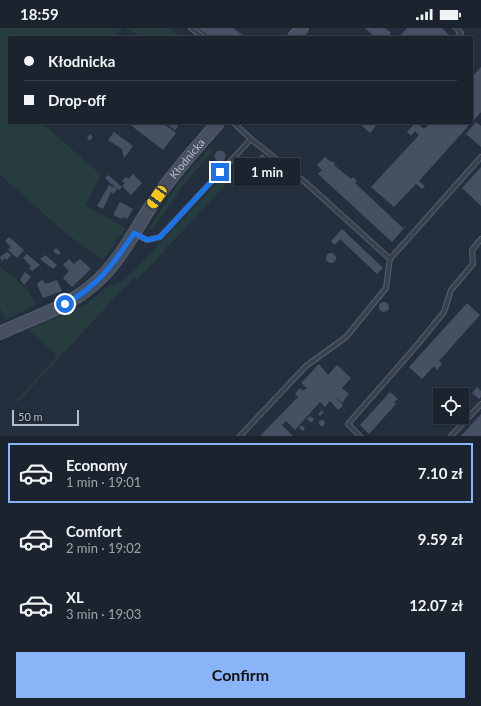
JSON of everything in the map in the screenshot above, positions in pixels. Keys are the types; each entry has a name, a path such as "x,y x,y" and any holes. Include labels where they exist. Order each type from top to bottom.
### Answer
{"street":[{"path":"295,36 302,28"},
{"name":"Kłodnicka","path":"0,333 55,309 86,291 112,265 174,174 217,124"}],"lane":[{"path":"191,28 202,36"},
{"path":"456,28 461,33 459,36"},
{"path":"235,124 305,182 390,259"},
{"path":"134,233 147,240 160,237 251,138"},
{"path":"240,436 306,366 346,337 386,288 390,259 481,157"},
{"path":"360,436 348,424 444,312 451,290 473,264 472,250 481,239"},
{"path":"451,436 481,404"}],"green space":[{"path":"0,28 122,28 116,36 8,36 8,124 43,124 101,175 85,206 126,228 103,260 68,235 0,175"},
{"path":"124,28 170,28 181,36 142,36"},
{"path":"212,145 211,153 184,184 153,229 148,230 178,184"},
{"path":"223,177 228,182 137,280 134,277 18,402 16,401 56,357 55,353 28,330 87,304 110,285 124,281"},
{"path":"0,266 28,290 36,305 5,320 0,308"}],"building":[{"path":"198,28 233,28 244,36 209,36"},
{"path":"365,28 385,28 391,33 388,36 374,36"},
{"path":"407,28 442,28 449,35 448,36 400,36"},
{"path":"481,67 481,112 473,121 473,76"},
{"path":"476,122 481,126 481,147 466,134"},
{"path":"129,124 164,124 176,133 163,150"},
{"path":"166,124 176,124 178,126 175,130"},
{"path":"360,124 377,124 370,133"},
{"path":"414,124 422,124 420,126 424,129 429,124 470,124 419,181 425,186 422,189 416,184 394,207 371,187 419,135 415,131 411,136 407,132"},
{"path":"114,132 133,146 124,158 122,149 108,140"},
{"path":"90,134 93,137 89,141 87,138"},
{"path":"218,151 222,151 224,152 224,160 218,161 215,158 215,154"},
{"path":"262,154 265,156 260,161 269,169 262,178 253,170 259,162 256,160"},
{"path":"325,157 331,162 332,161 335,163 334,165 351,179 353,177 357,181 355,183 403,228 406,226 392,242 318,174 322,170 317,165"},
{"path":"481,167 481,206 462,188"},
{"path":"133,174 142,183 131,195 122,186 125,183 122,181 126,177 128,179"},
{"path":"108,175 122,187 119,190 105,178"},
{"path":"109,185 117,189 114,194 111,192 103,209 97,206"},
{"path":"120,202 133,209 127,219 123,217 122,219 113,215"},
{"path":"342,229 383,268 377,274 340,239 335,245 331,241"},
{"path":"9,237 24,250 17,258 8,250 11,247 5,241"},
{"path":"56,248 61,253 58,255 53,251"},
{"path":"7,252 11,255 7,260 5,258 2,261 0,257"},
{"path":"329,253 333,253 335,254 335,262 329,263 326,260 326,256"},
{"path":"27,254 40,265 32,271 29,268 31,266 23,258"},
{"path":"45,255 57,265 53,269 40,259"},
{"path":"69,259 74,264 80,259 91,269 72,287 63,278 69,271 63,265"},
{"path":"25,272 31,277 24,285 20,280"},
{"path":"43,279 45,284 57,280 62,291 43,298 37,284"},
{"path":"384,302 389,307 384,312 379,307"},
{"path":"467,303 480,315 439,361 442,364 437,370 434,366 422,379 409,367"},
{"path":"319,364 328,375 337,365 351,378 342,388 349,394 342,403 331,394 343,405 342,407 338,410 330,401 325,407 320,402 295,430 286,421 282,425 293,436 260,436 298,397 295,394 300,388 303,391 307,388 301,383"},
{"path":"477,387 481,391 481,397 479,399 472,393"},
{"path":"390,392 398,399 394,402 396,404 369,434 360,425"},
{"path":"322,410 324,412 320,416 318,414"},
{"path":"481,414 481,436 461,436"},
{"path":"310,416 314,419 311,423 307,419"},
{"path":"322,420 325,423 322,426 319,423"},
{"path":"302,425 305,429 303,431 299,428"}],"route":[{"path":"65,304 86,291 103,276 121,254 134,233 147,240 160,237 220,172"}]}
